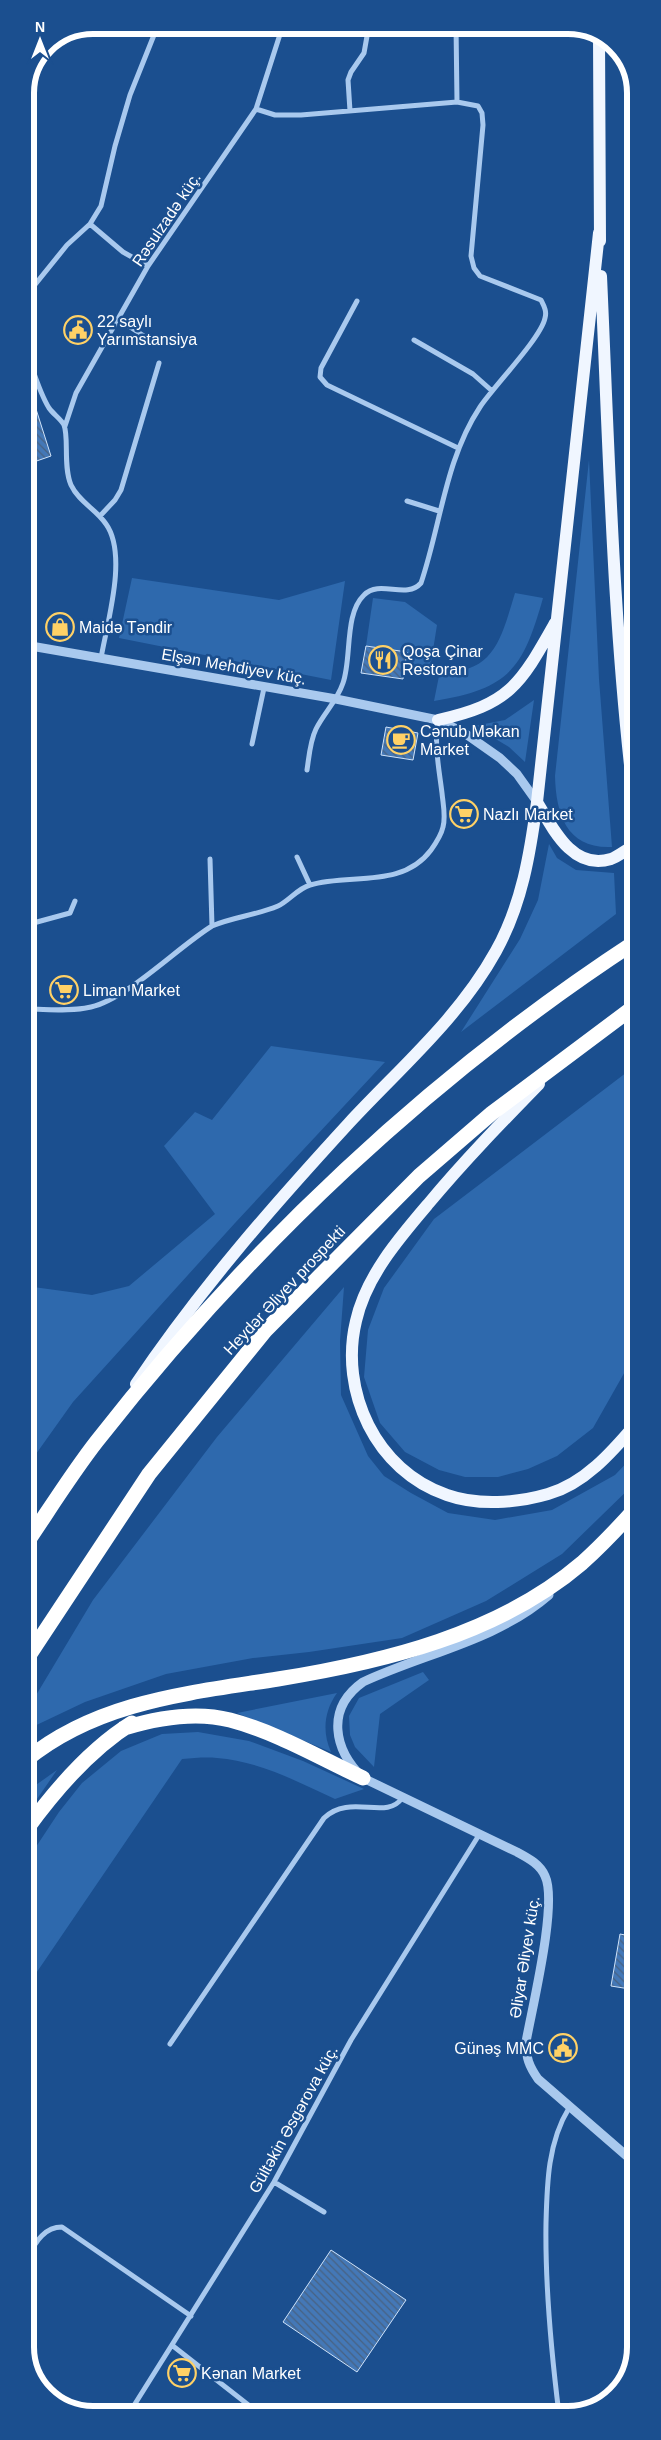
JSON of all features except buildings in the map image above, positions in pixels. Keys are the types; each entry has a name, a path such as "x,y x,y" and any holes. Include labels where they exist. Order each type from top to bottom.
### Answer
{"highway":[{"path":"34,1532 96,1442 211,1305 298,1216 384,1135 534,1011 627,947"},
{"name":"Heydər Əliyev prospekti","path":"34,1648 149,1474 265,1331 419,1176 492,1113 627,1012"},
{"path":"34,1754 54,1740 94,1719 125,1707 200,1690 326,1670 411,1650 505,1613 557,1582 582,1563 627,1518"},
{"path":"34,1820 81,1764 105,1742 124,1728 169,1702 200,1690"},
{"path":"124,1728 146,1721 175,1716 228,1719 254,1728 363,1778"}],"main road":[{"path":"599,43 599,233 613,542 627,733"},
{"path":"96,1442 168,1336 217,1272 296,1180 447,1021 482,976 517,905 531,847 537,802 599,233"},
{"path":"438,720 470,713 491,703 518,684 558,619"},
{"path":"537,802 567,847 587,860 611,858 627,849"},
{"path":"568,1056 473,1150 408,1228 382,1264 364,1297 356,1321 352,1369 356,1397 365,1420 381,1446 399,1466 420,1481 447,1495 479,1502 516,1500 549,1494 580,1478 612,1452 627,1435"}],"street":[{"path":"34,286 67,245 90,224 101,206 130,95 154,34"},
{"name":"Rəsulzadə küç.","path":"64,426 76,393 148,266 256,109 280,34"},
{"path":"350,111 348,80 364,53 367,34"},
{"path":"456,34 457,102"},
{"path":"256,109 275,114 301,115 457,102 478,106 482,113 483,125 471,256 474,268 480,276 541,300 546,317 540,330 491,390 468,427 458,448 439,511 421,583 415,589 407,592 391,589 372,590 364,594 357,606 351,626 343,683 336,699 325,713 315,732 307,770"},
{"path":"90,224 123,252 148,266"},
{"path":"357,301 321,368 320,377 328,384 458,448"},
{"path":"118,319 153,342"},
{"path":"414,340 472,374 491,390"},
{"path":"100,516 115,500 121,490 159,364"},
{"path":"34,372 43,396 64,426 66,466 71,486 78,497 100,516 113,537 116,566 100,658"},
{"path":"407,501 439,511"},
{"name":"Elşən Mehdiyev küç.","path":"34,647 336,699 438,720 463,732 500,758 517,774 537,802"},
{"path":"252,744 264,688"},
{"path":"34,1009 93,1007 112,999 212,926 228,919 277,906 300,890 310,886 329,882 364,880 398,873 414,866 426,857 439,840 444,826 436,749 438,720"},
{"path":"297,857 310,886"},
{"path":"210,859 212,926"},
{"path":"34,923 70,913 75,901"},
{"path":"363,1778 345,1757 339,1740 339,1714 344,1701 352,1690 380,1674 473,1640 507,1623 548,1596 582,1563"},
{"name":"Əliyar Əliyev küç.","path":"363,1778 532,1860 545,1875 550,1904 526,2042 526,2056 530,2067 538,2079 569,2108 627,2156"},
{"path":"170,2044 324,1818 332,1810 340,1808 362,1805 390,1808 398,1804 402,1798"},
{"name":"Gültəkin Əsgərova küç.","path":"134,2406 274,2182 351,2040 479,1835"},
{"path":"558,2406 545,2275 547,2191 551,2154 561,2121 569,2108"},
{"path":"274,2182 324,2212"},
{"path":"34,2248 46,2231 55,2227 62,2227 191,2316"},
{"path":"173,2346 250,2406"}],"shaded area":[{"path":"589,460 599,679 612,847 597,846 584,842 574,836 567,827 558,804 555,776"},
{"path":"132,578 279,600 345,581 331,680 119,638"},
{"path":"515,593 543,598 536,622 519,659 509,672 496,682 480,690 434,701 440,671 458,671 473,667 484,660 493,650 506,624"},
{"path":"373,598 405,602 437,625 430,669 405,666 407,652 366,646"},
{"path":"534,700 525,762 509,747 474,726 505,720"},
{"path":"549,844 557,858 576,870 614,873 616,914 461,1032 520,939 538,900"},
{"path":"271,1046 385,1062 235,1223 73,1402 34,1457 34,1287 92,1295 129,1286 215,1214 164,1146 195,1112 212,1120"},
{"path":"627,1072 627,1368 593,1428 557,1456 528,1469 498,1477 465,1477 439,1470 405,1452 380,1423 364,1377 368,1330 384,1288 434,1219"},
{"path":"344,1287 340,1341 341,1395 368,1456 384,1476 448,1513 495,1520 552,1510 615,1475 627,1462 627,1491 562,1554 486,1601 402,1638 309,1652 253,1658 166,1674 85,1702 34,1726 34,1699 93,1600 217,1437"},
{"path":"423,1672 429,1680 380,1714 374,1767 355,1747 350,1735 349,1716 359,1698"},
{"path":"337,1693 329,1707 326,1722 326,1737 331,1752 237,1713"},
{"path":"198,1732 249,1741 303,1761 364,1789 335,1799 278,1773 248,1763 213,1758 182,1759 34,1976 34,1850 59,1812 82,1783 121,1751 162,1734"},
{"path":"57,1770 34,1803 34,1786"}],"place":[{"name":"22 saylı Yarımstansiya","path":"78,330"},
{"name":"Maidə Təndir","path":"60,627"},
{"name":"Qoşa Çinar Restoran","path":"383,660"},
{"name":"Cənub Məkan Market","path":"401,740"},
{"name":"Nazlı Market","path":"464,814"},
{"name":"Liman Market","path":"64,990"},
{"name":"Günəş MMC","path":"563,2048"},
{"name":"Kənan Market","path":"182,2373"}]}
